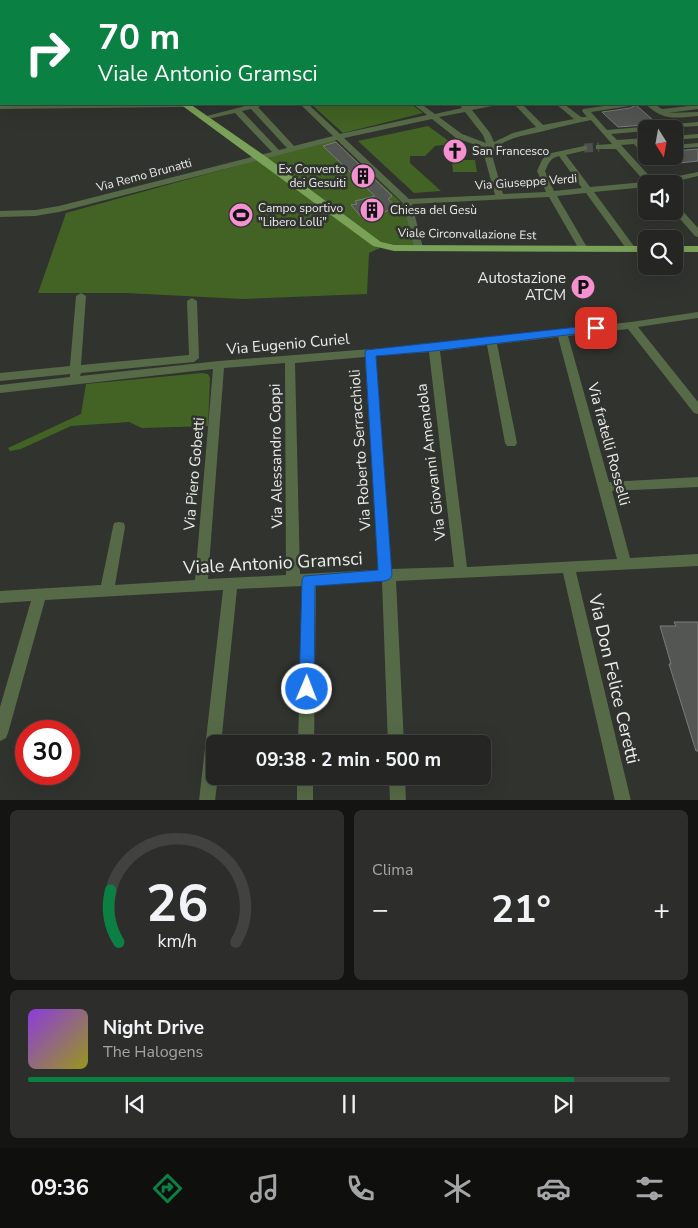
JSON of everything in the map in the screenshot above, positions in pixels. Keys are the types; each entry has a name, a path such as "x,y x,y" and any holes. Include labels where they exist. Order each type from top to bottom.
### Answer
{"main road":[{"name":"Viale Circonvallazione Est","path":"185,105 262,158 378,244 394,248 638,249"},
{"path":"683,249 698,250"}],"street":[{"path":"0,107 128,105"},
{"path":"204,118 257,105"},
{"path":"305,105 407,202 418,248"},
{"path":"418,105 460,136 492,148"},
{"path":"519,105 542,129"},
{"path":"561,105 580,120"},
{"path":"612,105 595,106 586,111 644,175"},
{"path":"651,105 668,116 698,114"},
{"path":"252,106 292,150"},
{"path":"465,106 487,135 492,148"},
{"name":"Via Remo Brunatti","path":"0,214 35,213 59,209 465,106"},
{"path":"662,111 698,107"},
{"path":"237,110 278,153"},
{"path":"500,197 488,156 498,142 542,129 592,118"},
{"path":"605,132 698,124"},
{"path":"683,137 698,136"},
{"path":"599,147 636,141 638,143"},
{"path":"683,146 698,145"},
{"path":"583,249 551,194 541,171 546,160 561,153 584,148"},
{"path":"561,153 631,249"},
{"path":"683,177 698,174"},
{"name":"Via Giuseppe Verdi","path":"407,202 551,194 638,185"},
{"path":"683,218 698,234"},
{"path":"75,375 81,296"},
{"path":"192,301 194,363"},
{"name":"Via Eugenio Curiel","path":"75,375 194,363 219,365 434,348 632,325 698,314"},
{"path":"632,325 698,410"},
{"name":"Via fratelli Rosselli","path":"562,332 625,563"},
{"path":"491,341 511,443"},
{"name":"Via Giovanni Amendola","path":"434,348 461,573"},
{"name":"Via Roberto Serracchioli","path":"370,352 387,575 396,735"},
{"name":"Via Alessandro Coppi","path":"290,360 293,582"},
{"name":"Via Piero Gobetti","path":"201,585 219,365"},
{"path":"0,377 75,375"},
{"path":"0,389 75,375"},
{"path":"604,487 698,482"},
{"path":"107,591 119,527"},
{"name":"Viale Antonio Gramsci","path":"0,597 231,583 293,582 387,575 461,573 698,560"},
{"name":"Via Don Felice Ceretti","path":"568,566 623,800"},
{"path":"306,735 308,580"},
{"path":"208,800 231,583"},
{"path":"0,733 40,595"},
{"path":"305,785 305,800"},
{"path":"397,785 398,800"}],"green space":[{"path":"312,105 412,105 423,113 343,133"},
{"path":"428,126 453,144 435,146 425,156 410,156 410,163 441,191 414,193 358,141"},
{"path":"334,140 405,206 418,248 377,244 262,158"},
{"path":"261,159 380,248 369,253 367,294 243,299 126,293 38,293 66,213"},
{"path":"452,160 475,160 477,172 453,172"},
{"path":"208,374 210,378 208,426 142,428 129,422 71,426 21,449 10,451 8,448 81,414 86,384"}],"building":[{"path":"636,105 653,120 638,120 638,125 618,127 602,112 630,108"},
{"path":"336,142 392,196 388,199 397,207 364,220 351,205 357,204 355,201 375,196 323,146"},
{"path":"698,149 698,161 683,163 683,150"},
{"path":"674,622 698,622 698,751 696,751 669,664 671,664 660,626 676,626"}],"tunnel":[{"path":"584,148 599,147"}],"place":[{"name":"San Francesco","path":"455,151"},
{"name":"Ex Convento dei Gesuiti","path":"363,176"},
{"name":"Chiesa del Gesù","path":"372,210"},
{"name":"Campo sportivo \"Libero Lolli\"","path":"241,215"},
{"name":"Autostazione ATCM","path":"583,287"}],"route":[{"path":"307,689 308,580 385,575 370,352 434,348 596,328"}]}
